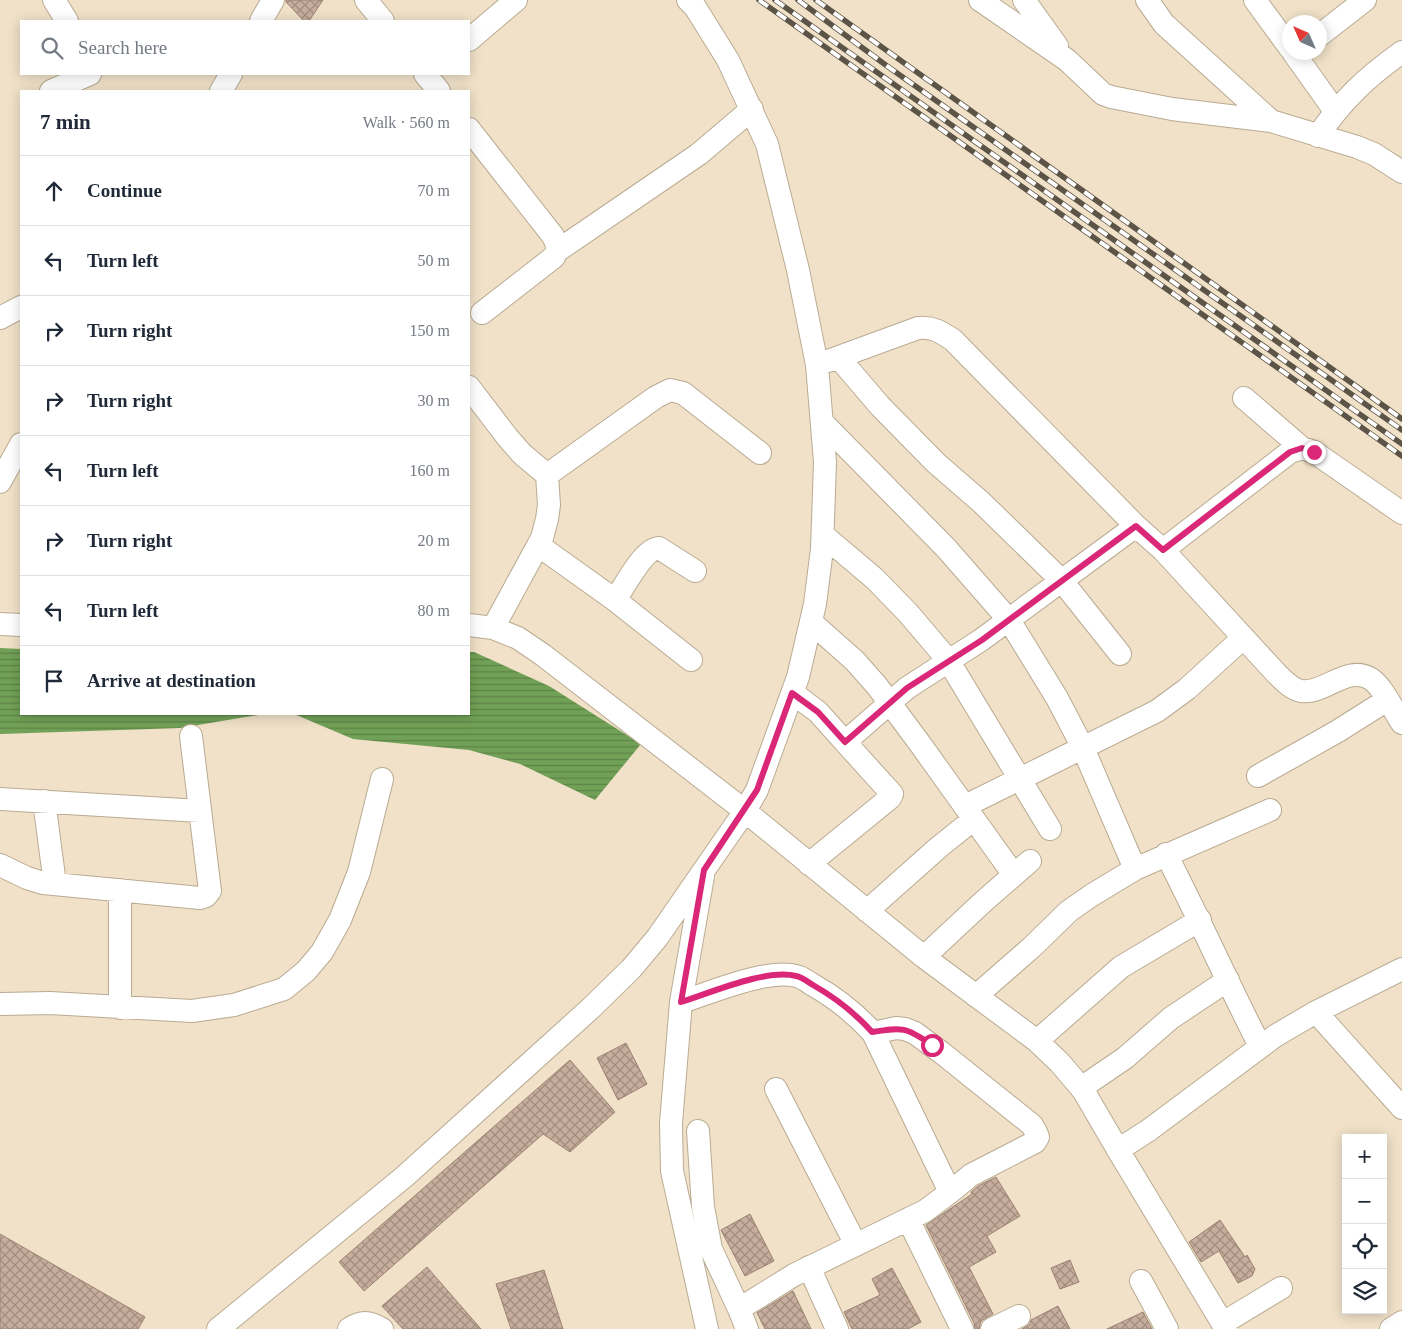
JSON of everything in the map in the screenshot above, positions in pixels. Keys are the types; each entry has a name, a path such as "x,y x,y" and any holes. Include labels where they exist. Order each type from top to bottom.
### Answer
{"street":[{"path":"54,0 66,20"},
{"path":"261,20 273,0"},
{"path":"366,0 381,20"},
{"path":"470,39 516,0"},
{"path":"218,1329 404,1177 591,1008 631,968 657,938 757,790 798,677 816,604 823,535 825,462 817,365 798,270 767,144 728,60 695,7 688,0"},
{"path":"980,0 1067,60 1103,94 1172,109 1271,121 1357,147 1374,154 1402,172"},
{"path":"1024,0 1067,60"},
{"path":"1147,0 1164,24 1271,121"},
{"path":"1255,0 1282,37"},
{"path":"1327,30 1365,0"},
{"path":"1318,136 1335,111 1374,72 1402,52"},
{"path":"1299,60 1335,111"},
{"path":"53,90 88,75"},
{"path":"222,90 230,75"},
{"path":"557,251 699,154 752,109"},
{"path":"470,130 553,236 557,244 557,251 554,257 482,313"},
{"path":"0,318 20,308"},
{"path":"817,365 918,328 927,327 940,331 953,340 1136,526 1163,550 1290,686 1309,691 1353,675 1363,675 1377,685 1402,723"},
{"path":"839,358 880,406 936,463 981,502 1062,581 1120,654"},
{"path":"470,388 512,444 547,475 549,505 547,519 538,545 494,628"},
{"path":"547,475 656,397 670,390 683,393 760,453"},
{"path":"1244,398 1302,448 1314,452 1402,513"},
{"path":"822,422 946,548 1009,620 1057,698 1083,748 1135,869"},
{"path":"0,482 20,446"},
{"path":"1163,550 1290,452 1302,448"},
{"path":"845,742 907,688 982,640 1136,526"},
{"path":"823,535 876,579 948,660 1050,829"},
{"path":"538,545 615,600 691,660"},
{"path":"615,600 646,554 654,548 659,548 695,571"},
{"path":"811,622 855,661 969,813 1022,868 924,957"},
{"path":"0,624 20,625"},
{"path":"470,625 494,628 518,638 543,655 744,811 924,957 1037,1042 1060,1063 1081,1088 1224,1326 1281,1288"},
{"path":"867,911 939,847 969,813 1021,779 1169,703 1244,638"},
{"path":"792,693 818,712 892,794 890,798 809,864"},
{"path":"1258,776 1338,731 1387,700"},
{"path":"0,865 43,883 200,898 208,895 210,891 190,736"},
{"path":"0,1004 50,1004 192,1011 234,1005 284,989 306,971 322,952 340,920 359,872 382,779"},
{"path":"0,799 200,811"},
{"path":"44,802 55,884"},
{"path":"976,996 1032,947 1069,911 1092,894 1135,869 1166,854 1270,810"},
{"path":"1166,854 1200,920 1260,1046"},
{"path":"704,870 681,1002 671,1123 672,1171 707,1329"},
{"path":"120,890 120,1008"},
{"path":"1037,1042 1110,975 1200,920"},
{"path":"1118,1150 1260,1046 1316,1012 1402,968"},
{"path":"681,1002 761,977 778,974 796,976 834,997 859,1017 872,1032 946,1180 949,1193"},
{"path":"1081,1088 1125,1058 1171,1018 1228,980"},
{"path":"1316,1012 1393,1085 1402,1108"},
{"path":"698,1131 703,1206 711,1250 743,1319 794,1275 925,1210 971,1176 1035,1142 1038,1137 1032,1126 915,1033 896,1028 872,1032"},
{"path":"776,1088 856,1245"},
{"path":"908,1219 962,1329"},
{"path":"810,1267 837,1329"},
{"path":"1141,1280 1167,1329"},
{"path":"992,1329 1019,1316"},
{"path":"349,1329 359,1323 369,1322 382,1329"},
{"path":"1391,1329 1402,1322"}],"shaded area":[{"path":"0,648 20,649 20,715 258,715 180,728 0,734"},
{"path":"470,652 474,652 549,686 641,744 595,800 520,764 469,750 353,739 296,715 470,715"}],"building":[{"path":"286,0 323,0 310,20 303,20"},
{"path":"626,1043 647,1084 618,1100 597,1058"},
{"path":"570,1060 615,1112 570,1152 543,1134 364,1291 339,1262"},
{"path":"996,1177 1020,1216 987,1236 996,1252 969,1267 993,1314 981,1321 979,1329 975,1329 974,1323 926,1225 972,1194 971,1192 978,1186"},
{"path":"750,1214 774,1261 745,1276 721,1230"},
{"path":"1220,1220 1245,1257 1247,1255 1255,1269 1252,1276 1238,1283 1219,1251 1201,1262 1189,1242"},
{"path":"0,1234 145,1317 138,1329 0,1329"},
{"path":"1070,1260 1079,1282 1060,1289 1051,1268"},
{"path":"427,1267 481,1329 403,1329 382,1306"},
{"path":"892,1268 921,1322 908,1329 852,1329 844,1312 880,1295 872,1279"},
{"path":"544,1270 563,1329 511,1329 496,1284"},
{"path":"793,1291 811,1329 765,1329 757,1313"},
{"path":"1058,1306 1070,1329 1022,1329 1030,1324 1031,1320"},
{"path":"1143,1312 1152,1329 1107,1329"}],"railway":[{"path":"759,0 1402,456"},
{"path":"775,0 1402,444"},
{"path":"798,0 887,66 1402,430"},
{"path":"816,0 1402,419"}],"route":[{"path":"932,1045 915,1033 905,1029 896,1028 872,1032 859,1017 834,997 796,976 778,974 761,977 681,1002 704,870 757,790 792,693 818,712 845,742 907,688 982,640 1136,526 1163,550 1290,452 1302,448 1314,452"}]}
